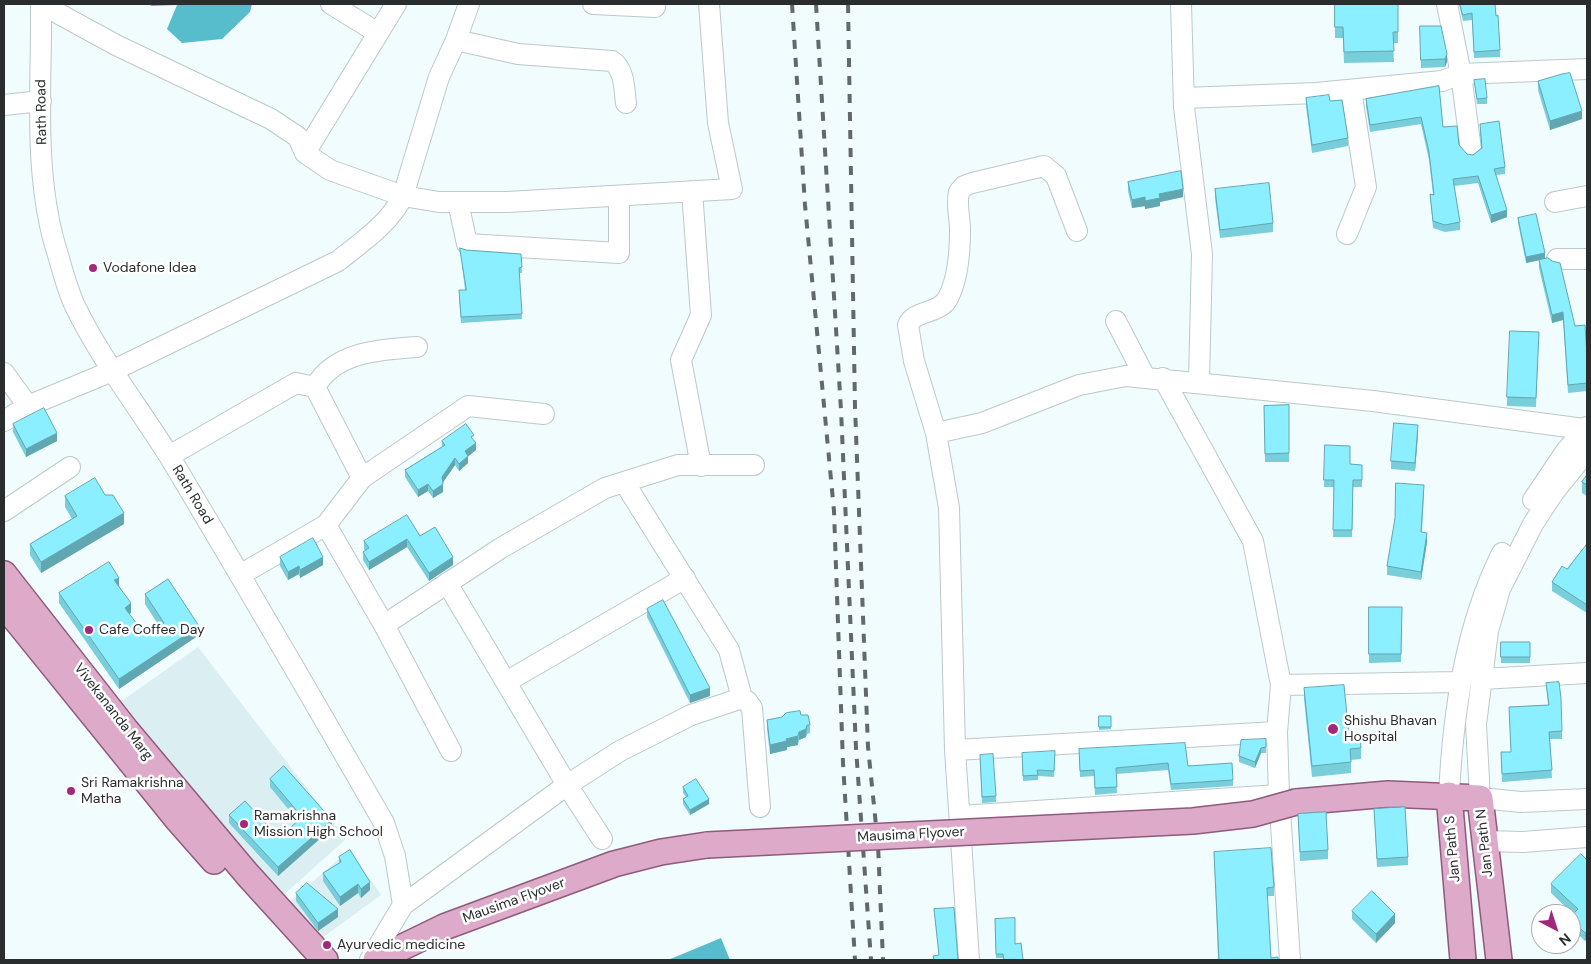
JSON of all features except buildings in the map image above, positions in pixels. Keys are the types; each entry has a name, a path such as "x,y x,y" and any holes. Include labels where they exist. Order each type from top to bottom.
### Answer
{"main road":[{"name":"Vivekananda Marg","path":"4,574 126,730 247,874 325,960"},
{"name":"Vivekananda Marg","path":"4,605 177,820 303,960"},
{"name":"Mausima Flyover","path":"376,960 444,927 614,864 661,852 707,845 1193,821 1253,814 1287,799 1388,794 1448,795 1480,798"},
{"name":"Jan Path S","path":"1448,795 1463,960"},
{"name":"Jan Path N","path":"1480,798 1499,960"},
{"path":"1453,843 1484,841"}],"street":[{"name":"Rath Road","path":"41,4 41,101 45,188 54,242 74,304 112,371 169,456 384,823 395,856 403,906"},
{"path":"41,4 116,45 272,119 298,137 305,153 330,170 403,196 438,202 507,202 732,189 718,123 709,4"},
{"path":"332,4 378,33"},
{"path":"305,153 396,4"},
{"path":"4,421 28,406 112,371 338,261 376,229 397,208 403,196 439,77 456,40 469,4"},
{"path":"593,4 654,7 655,4"},
{"path":"1181,4 1184,98 1202,254 1199,382"},
{"path":"1447,4 1461,74 1471,150"},
{"path":"456,40 518,54 612,61 618,65 622,74 626,103"},
{"path":"1184,98 1316,93 1442,81 1461,74 1587,69"},
{"path":"1347,234 1366,187 1351,90"},
{"path":"4,105 41,101"},
{"path":"969,960 955,750 949,508 936,433 914,361 908,325 918,315 940,307 947,299 957,268 960,231 959,192 964,186 1044,166 1056,176 1077,231"},
{"path":"692,192 702,315 681,360 701,466"},
{"path":"458,202 467,244 620,253 619,196"},
{"path":"1555,202 1587,196"},
{"path":"1557,259 1587,260"},
{"path":"1116,321 1154,378 1253,541 1281,685 1277,732 1287,799 1290,960"},
{"path":"315,388 323,376 343,360 378,350 417,346"},
{"path":"4,373 28,406"},
{"path":"936,433 982,423 1079,385 1126,376 1373,401 1586,428"},
{"path":"169,456 296,383 315,388 362,478"},
{"path":"240,575 326,524 362,478 468,406 544,414"},
{"name":"Jan Path S","path":"1448,795 1452,738 1460,682 1487,582 1507,543 1540,488 1566,450 1586,428"},
{"name":"Jan Path N","path":"1480,798 1476,724 1488,630 1500,589 1533,524 1554,492 1587,451"},
{"path":"384,625 501,548 605,488 678,465 754,465"},
{"path":"4,512 70,467"},
{"path":"624,482 729,650 742,698 752,708 760,807"},
{"path":"326,524 384,625 451,751"},
{"path":"506,682 685,578"},
{"path":"447,583 567,785 602,839"},
{"path":"1482,679 1587,673"},
{"path":"1281,685 1460,682"},
{"path":"370,960 403,906 567,785 620,752 691,715 742,698"},
{"path":"955,750 1277,732"},
{"path":"1480,798 1521,802 1587,799"},
{"path":"960,816 1287,799"},
{"path":"1484,841 1524,842 1587,837"}],"shaded area":[{"path":"198,647 346,839 279,899 116,705"},
{"path":"350,849 381,895 318,941 286,905"}],"water":[{"path":"147,4 252,4 250,12 222,39 182,43 167,29 177,5 152,6"},
{"path":"721,938 730,960 668,960"}],"railway":[{"path":"792,4 805,205 834,511 843,763 855,960"},
{"path":"816,4 841,410 856,748 871,960"},
{"path":"848,4 855,407 868,747 878,845 883,960"}],"place":[{"name":"Vodafone Idea","path":"93,268"},
{"name":"Cafe Coffee Day","path":"89,630"},
{"name":"Shishu Bhavan Hospital","path":"1333,729"},
{"name":"Sri Ramakrishna Matha","path":"71,791"},
{"name":"Ramakrishna Mission High School","path":"244,824"},
{"name":"Ayurvedic medicine","path":"327,945"}]}
